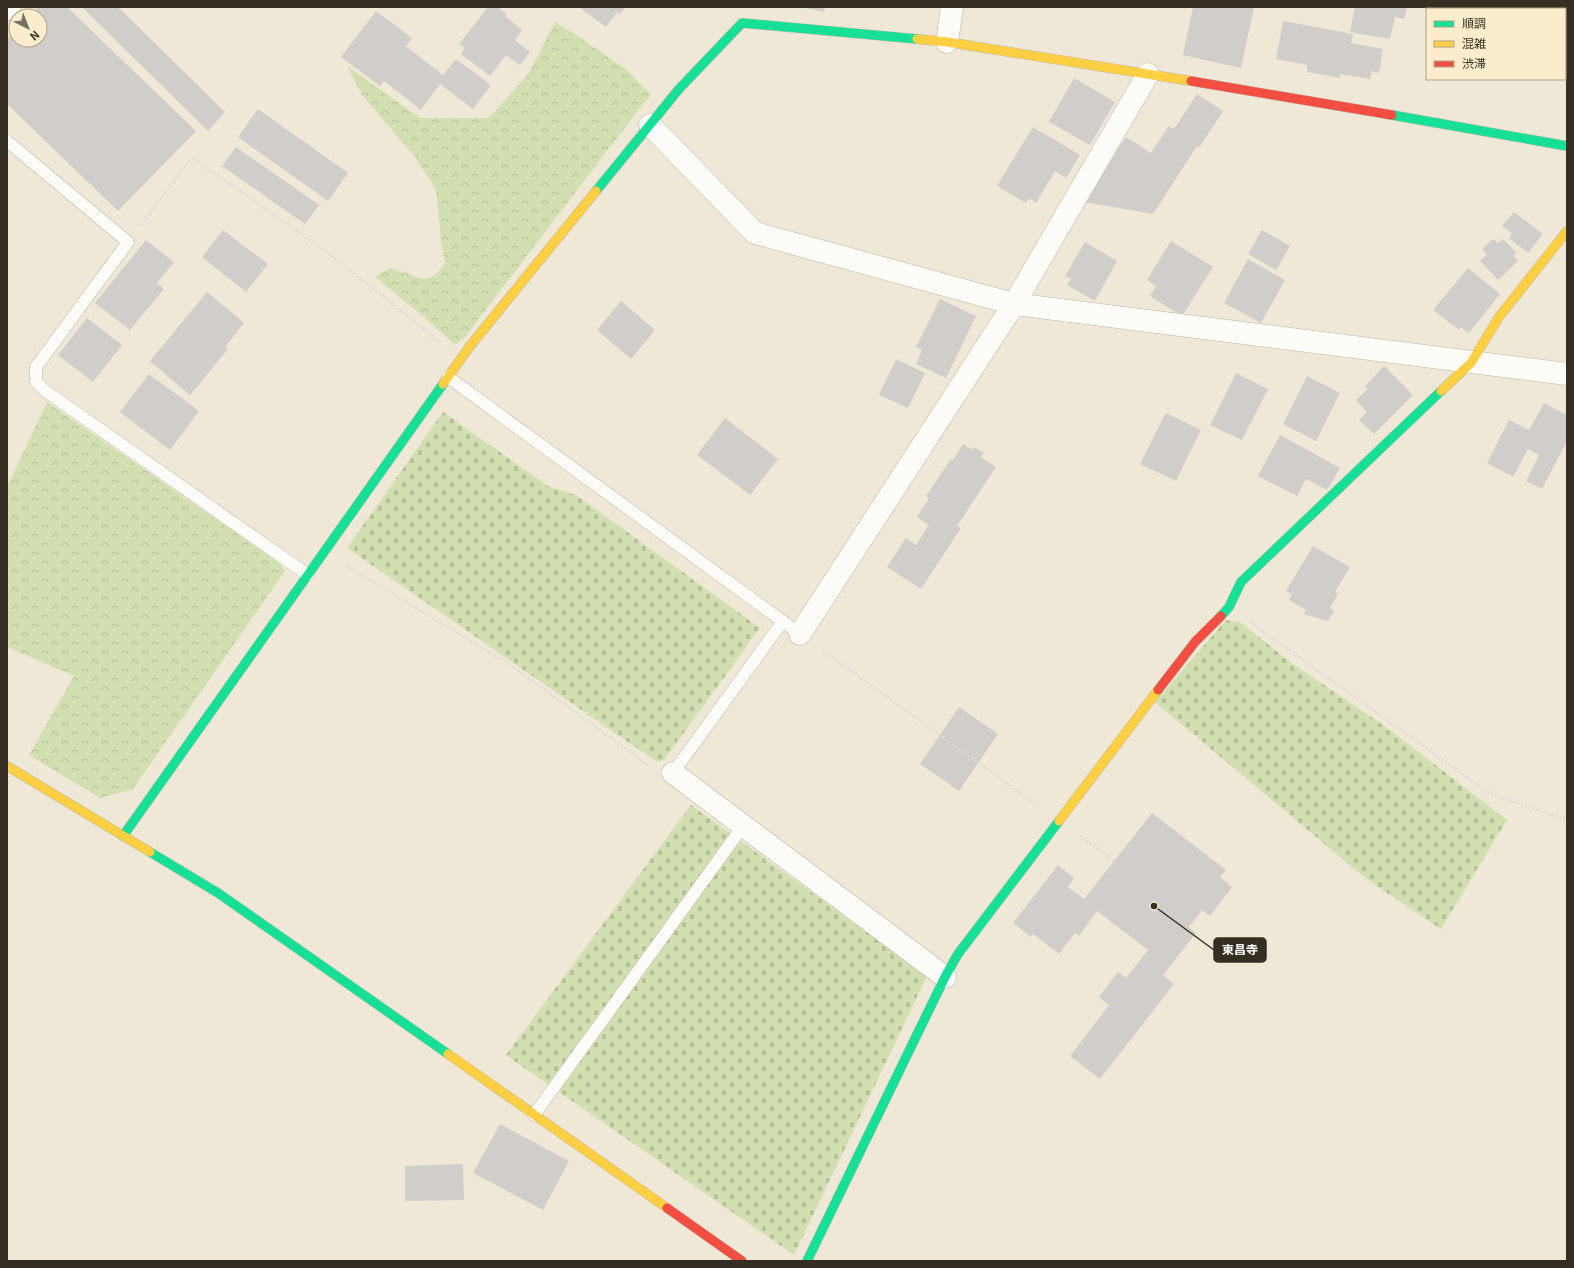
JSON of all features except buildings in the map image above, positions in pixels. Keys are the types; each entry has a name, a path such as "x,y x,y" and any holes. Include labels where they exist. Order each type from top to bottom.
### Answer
{"street":[{"path":"947,42 952,7"},
{"path":"123,836 470,346 679,88 742,23 947,42 1320,102 1567,146"},
{"path":"800,634 1014,304 1148,74"},
{"path":"650,125 755,232 1014,304 1567,374"},
{"path":"807,1261 945,977 958,954 1195,642 1229,607 1241,582 1471,363 1499,317 1567,231"},
{"path":"7,766 218,893 742,1261"},
{"path":"673,773 945,977"}],"lane":[{"path":"7,141 128,242 36,367 36,381 44,390 308,575"},
{"path":"448,377 800,634"},
{"path":"673,773 783,621"},
{"path":"534,1115 743,826"}],"path":[{"path":"128,242 192,157 332,256 461,358"},
{"path":"324,552 509,664 649,766 673,773"},
{"path":"1229,607 1489,793 1567,820"},
{"path":"800,634 1114,861"}],"green space":[{"path":"555,22 628,71 651,95 465,337 455,345 423,316 375,277 390,268 424,279 436,275 445,263 436,190 415,157 362,95 347,66 420,118 489,118 529,73"},
{"path":"47,402 279,563 285,571 133,789 100,798 29,755 74,676 7,647 7,487"},
{"path":"443,412 548,486 576,495 760,628 664,760 657,762 347,548"},
{"path":"1226,620 1240,622 1290,662 1386,727 1507,820 1441,929 1365,878 1155,702"},
{"path":"691,805 927,976 794,1255 506,1055"}],"traffic: fast":[{"path":"596,191 679,89 742,23 917,39"},
{"path":"1392,115 1567,146"},
{"path":"123,836 443,384"},
{"path":"1221,616 1229,607 1241,582 1441,391"},
{"path":"807,1261 945,977 958,954 1059,821"},
{"path":"150,852 218,893 448,1054"}],"traffic: slow":[{"path":"917,39 947,42 1191,81"},
{"path":"443,384 470,346 596,191"},
{"path":"1441,391 1471,363 1499,317 1567,231"},
{"path":"1059,821 1158,690"},
{"path":"7,766 150,852"},
{"path":"448,1054 667,1208"}],"traffic: jam":[{"path":"1191,81 1392,115"},
{"path":"1158,690 1195,642 1221,616"},
{"path":"667,1208 742,1261"}],"place":[{"name":"東昌寺","path":"1154,906"}]}
